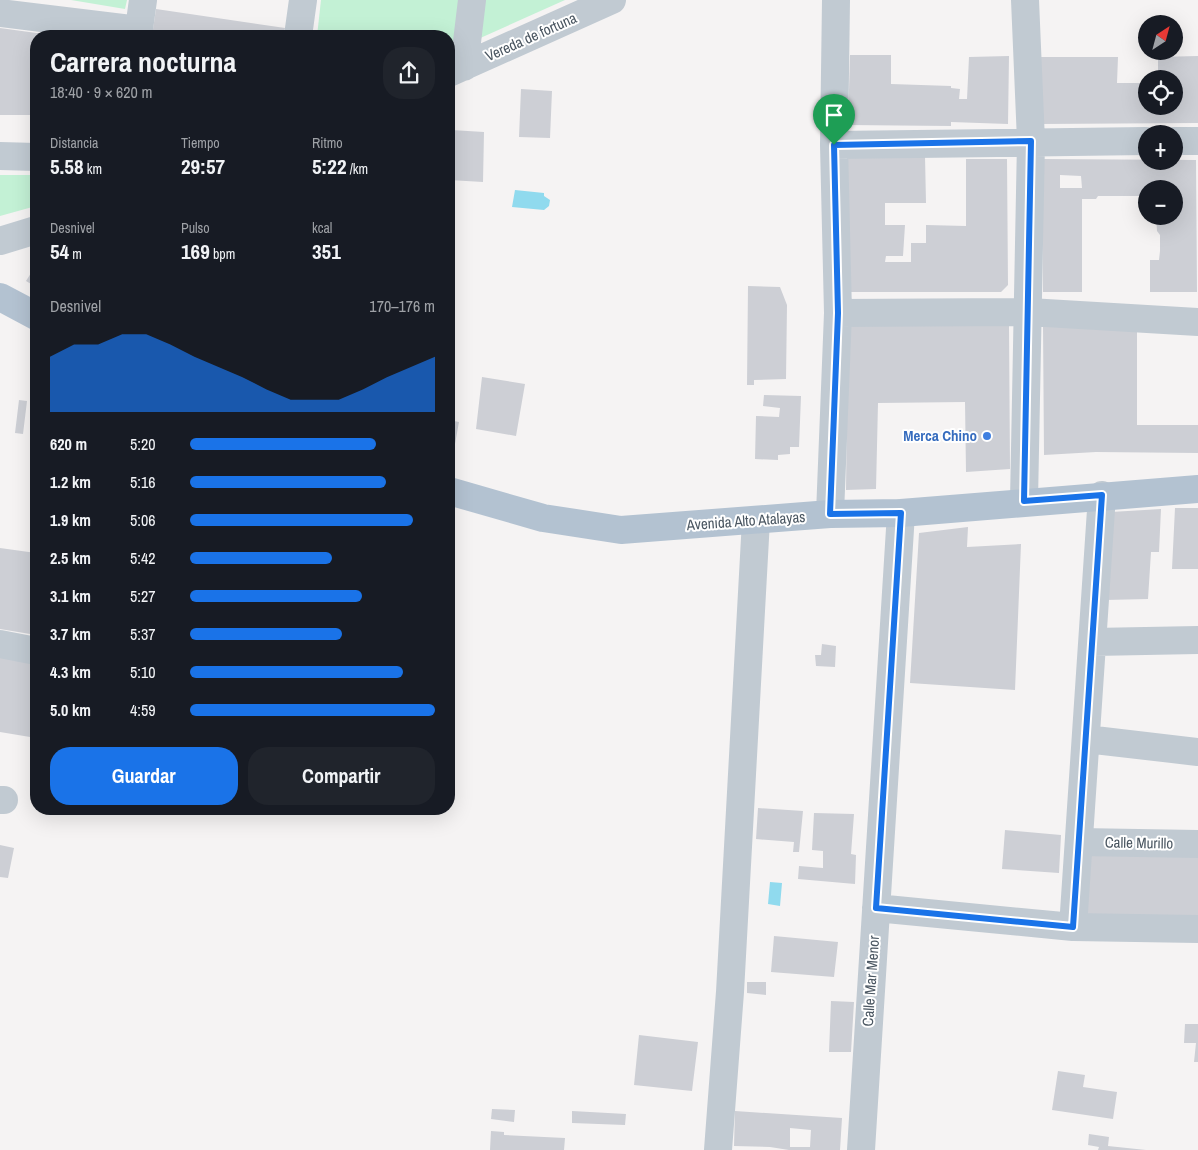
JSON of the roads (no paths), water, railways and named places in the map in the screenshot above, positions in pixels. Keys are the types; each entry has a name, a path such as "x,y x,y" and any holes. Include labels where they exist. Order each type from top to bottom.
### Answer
{"main road":[{"path":"0,297 30,313"},
{"name":"Avenida Alto Atalayas","path":"455,493 543,518 621,530 830,514 901,513 1024,501 1198,488"}],"street":[{"path":"138,30 143,0"},
{"path":"299,30 303,0"},
{"path":"456,70 472,0"},
{"name":"Vereda de fortuna","path":"456,70 612,0"},
{"path":"830,514 838,313 834,145 836,0"},
{"path":"1024,501 1031,141 1025,0"},
{"path":"0,13 117,30"},
{"path":"834,145 1138,141"},
{"path":"1183,141 1198,141"},
{"path":"0,156 30,157"},
{"path":"0,241 30,232"},
{"path":"838,313 1029,312 1198,322"},
{"path":"1073,927 1102,495"},
{"name":"Calle Mar Menor","path":"861,1150 901,513"},
{"path":"718,1150 730,992 756,520"},
{"path":"1093,642 1198,640"},
{"path":"0,644 30,650"},
{"path":"1086,739 1198,752"},
{"name":"Calle Murillo","path":"1079,842 1198,844"},
{"path":"876,908 1073,927 1198,929"}],"water":[{"path":"515,190 544,193 544,196 550,200 549,206 544,210 512,207"},
{"path":"770,882 782,883 780,906 768,904"}],"place":[{"name":"Merca Chino","path":"987,436"}]}
